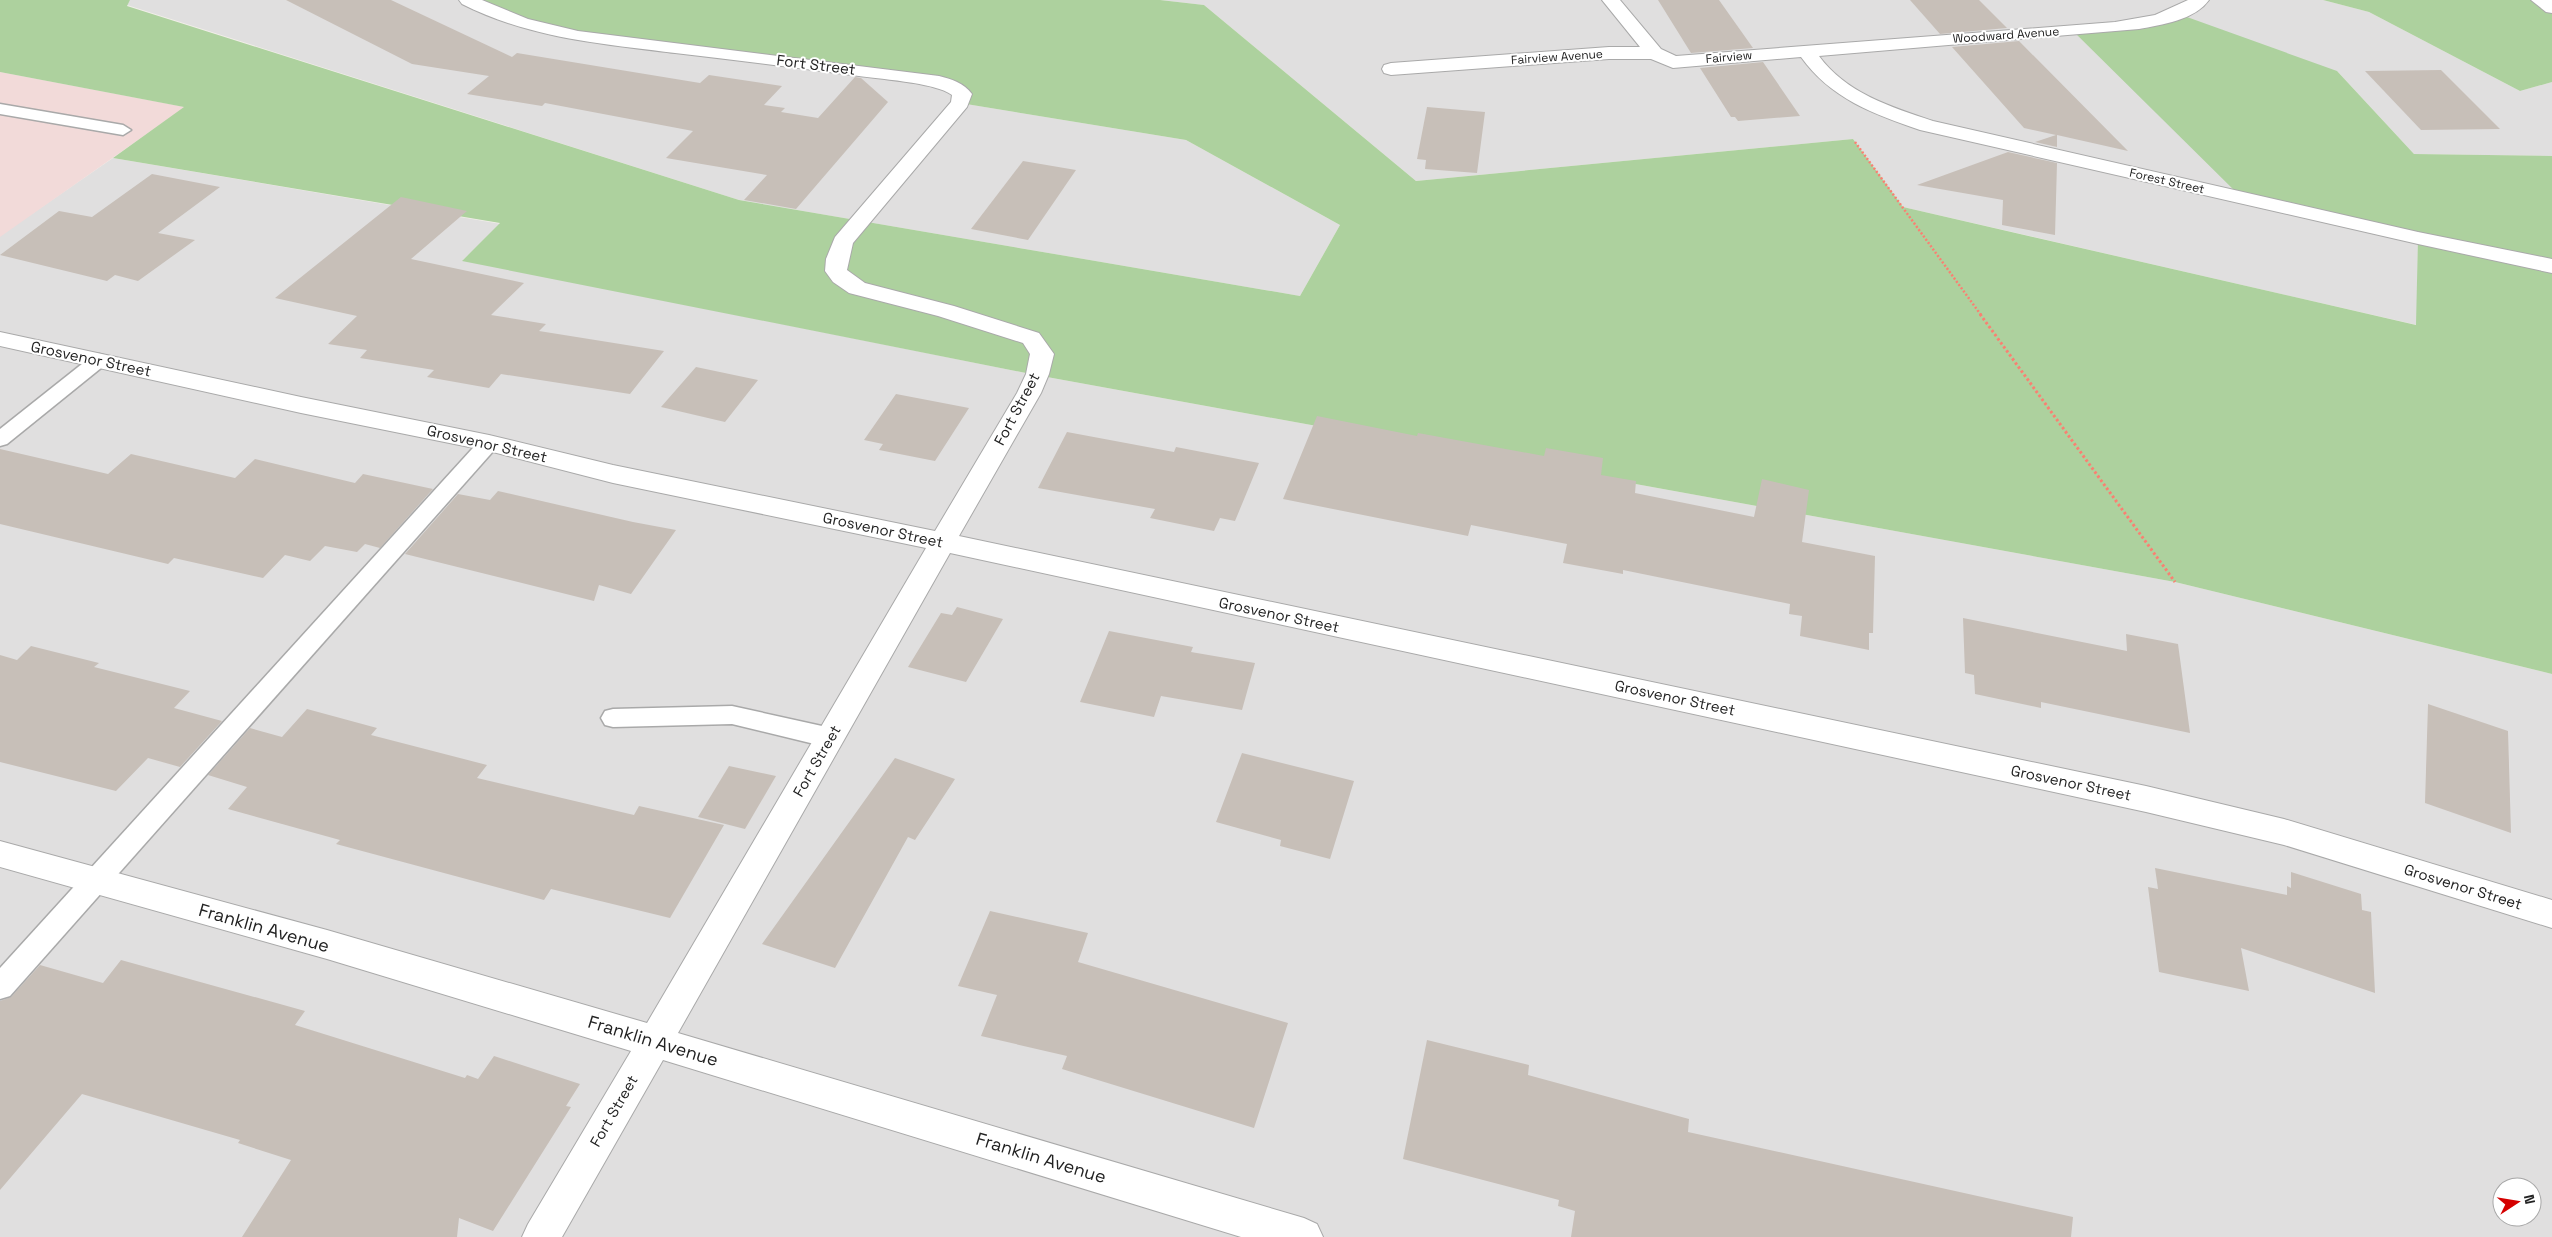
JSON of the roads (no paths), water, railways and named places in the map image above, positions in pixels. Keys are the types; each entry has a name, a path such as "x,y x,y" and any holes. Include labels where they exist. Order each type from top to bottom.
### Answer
{"street":[{"name":"Fort Street","path":"468,0 508,20 558,32 939,82 956,88 962,94 960,102 843,242 837,259 836,271 840,277 857,288 946,311 1031,338 1042,354 1041,364 1024,400 942,542 929,570 541,1237"},
{"path":"1611,0 1654,53"},
{"name":"Woodward Avenue","path":"1805,50 2116,27 2165,20 2183,12 2200,0"},
{"path":"2540,0 2552,8"},
{"name":"Fairview","path":"1654,53 1673,62 1805,50"},
{"name":"Forest Street","path":"1805,50 1816,67 1847,94 1875,108 1927,126 2418,238 2552,266"},
{"name":"Fairview Avenue","path":"1391,69 1609,53 1654,53"},
{"name":"Grosvenor Street","path":"0,339 284,402 489,443 613,474 942,542 2146,799 2284,832 2552,914"},
{"name":"Franklin Avenue","path":"0,854 97,879 655,1042 1296,1236"}],"lane":[{"path":"0,109 123,130"},
{"path":"0,439 99,360"},
{"path":"0,987 489,443"},
{"path":"613,718 732,715 831,738"}]}
